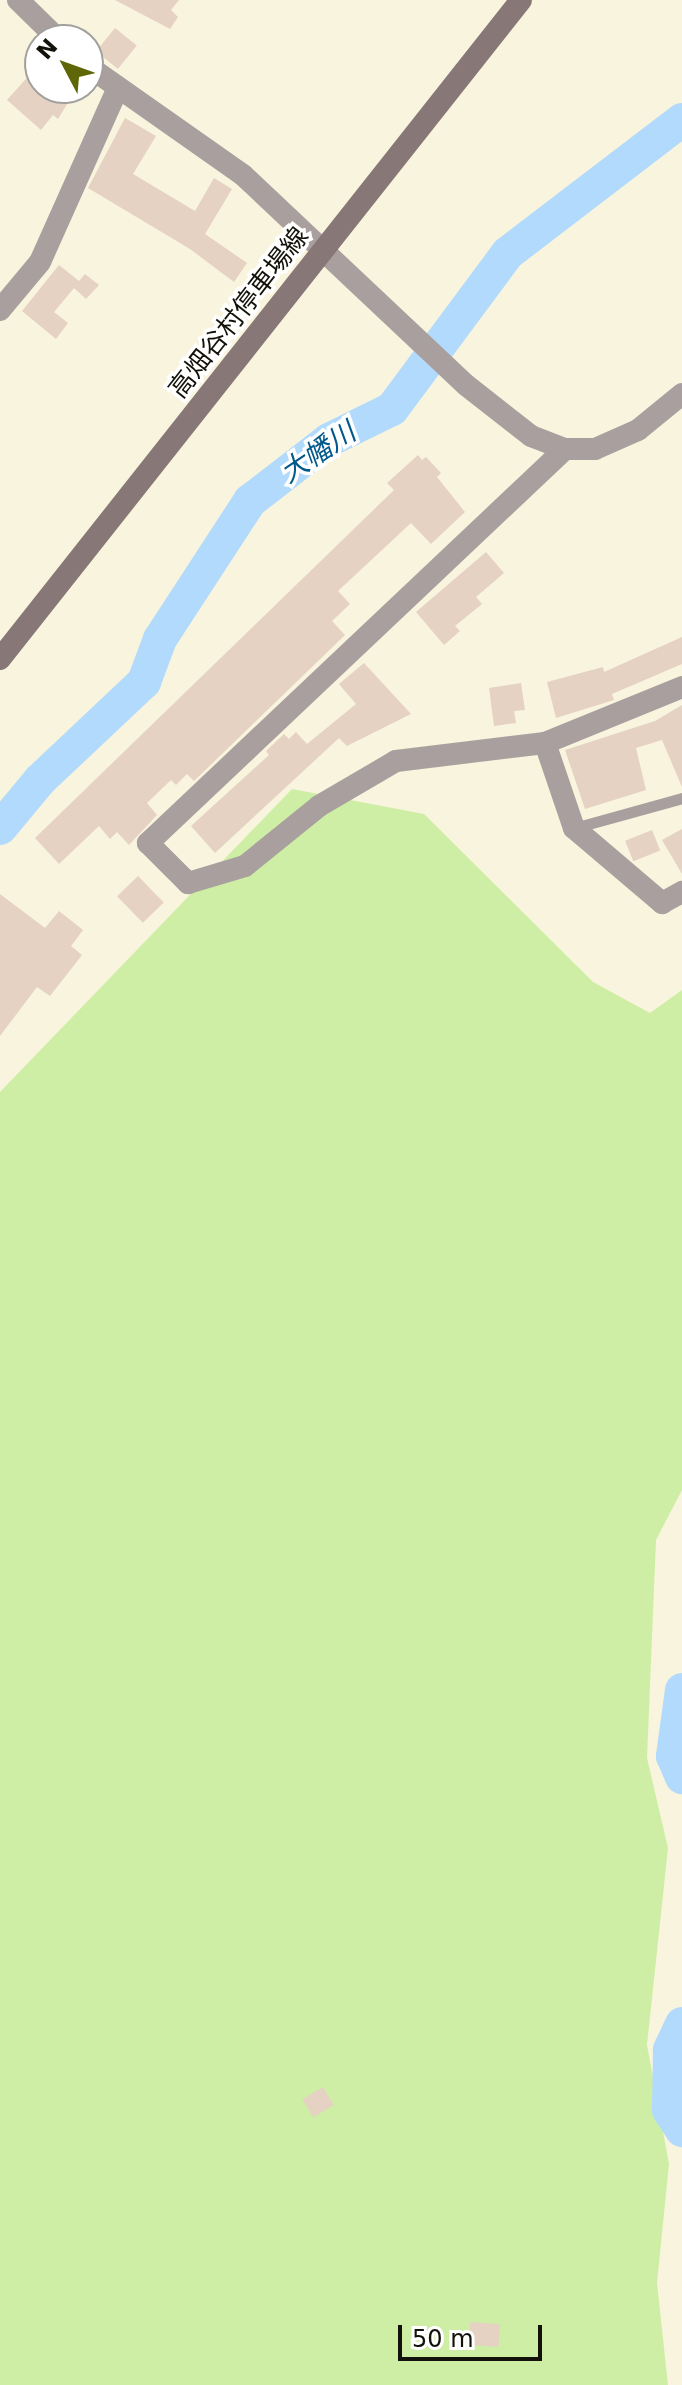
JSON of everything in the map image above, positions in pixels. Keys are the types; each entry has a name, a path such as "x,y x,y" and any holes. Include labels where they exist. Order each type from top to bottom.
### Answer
{"main road":[{"name":"高畑谷村停車場線","path":"0,659 521,0"}],"street":[{"path":"18,0 43,24"},
{"path":"104,78 243,175 325,247 466,385 531,436 565,449 595,449 619,441 682,394"},
{"path":"0,310 40,262 118,88"},
{"path":"565,449 148,843 188,883 245,866 319,806 396,761 545,743 682,687"},
{"path":"545,743 574,828 662,903 682,892"}],"lane":[{"path":"574,828 682,798"}],"green space":[{"path":"292,789 424,814 593,982 650,1013 682,990 682,1490 656,1540 647,1758 668,1848 647,2045 669,2164 657,2283 668,2385 0,2385 0,1092"}],"building":[{"path":"115,0 179,0 171,10 178,17 170,29"},
{"path":"115,28 137,46 118,69 104,58 104,42"},
{"path":"24,81 24,104 67,104 58,119 53,115 41,130 7,100"},
{"path":"125,118 156,136 133,174 195,211 214,178 232,189 205,234 247,263 234,282 190,249 88,188"},
{"path":"59,265 79,281 85,274 99,285 86,299 74,288 54,312 68,323 56,339 22,311"},
{"path":"418,455 422,460 426,457 441,473 437,477 465,512 431,544 411,523 338,591 350,604 332,621 345,635 194,781 187,774 176,785 171,780 147,803 157,815 129,845 117,832 110,839 99,826 59,864 35,838 394,490 387,483"},
{"path":"486,552 504,573 476,597 482,604 455,626 460,631 444,645 416,612"},
{"path":"682,637 682,664 612,694 614,700 556,718 547,682 603,667 604,672"},
{"path":"364,663 411,714 347,746 339,738 215,853 191,826 269,755 266,751 284,734 289,739 296,732 307,744 356,704 339,684"},
{"path":"521,683 525,710 514,711 516,723 494,726 489,688"},
{"path":"682,705 682,787 662,740 636,748 646,790 585,809 565,750 655,721"},
{"path":"682,829 682,874 662,840"},
{"path":"652,830 660,850 633,861 625,841"},
{"path":"138,876 164,903 143,923 117,896"},
{"path":"0,894 45,928 59,911 83,930 71,946 82,955 50,996 37,987 0,1036"},
{"path":"323,2087 334,2105 313,2117 302,2099"},
{"path":"470,2322 500,2324 498,2347 468,2345"}],"waterway":[{"name":"大幡川","path":"0,828 40,780 144,682 160,639 250,501 329,440 392,409 508,253 682,120"},
{"path":"682,1690 673,1756 682,1777"},
{"path":"682,2024 670,2050 669,2110 682,2130"}]}
